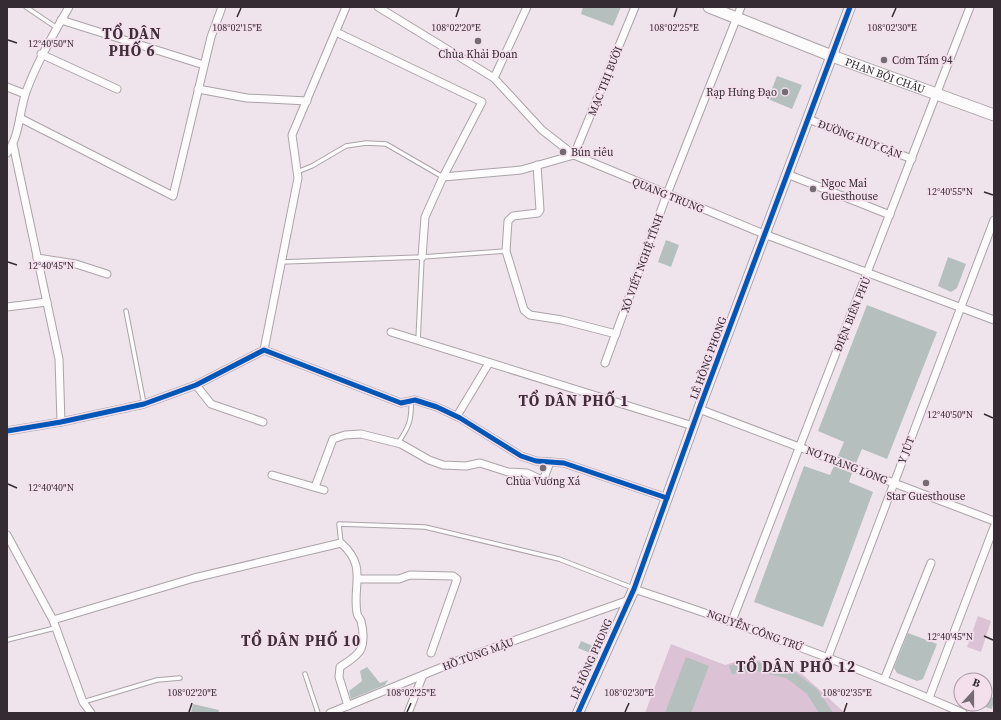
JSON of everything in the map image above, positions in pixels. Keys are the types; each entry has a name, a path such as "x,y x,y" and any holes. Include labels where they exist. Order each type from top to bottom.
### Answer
{"main road":[{"name":"PHAN BỘI CHÂU","path":"709,7 832,56 994,115"}],"street":[{"path":"7,153 13,144 25,94 41,54 69,7"},
{"path":"20,118 173,196 210,37 222,7"},
{"path":"264,350 298,178 292,135 346,7"},
{"name":"QUANG TRUNG","path":"378,7 494,78 542,130 574,155 764,234 994,320"},
{"path":"494,78 528,7"},
{"name":"MẠC THỊ BƯỞI","path":"574,155 635,7"},
{"name":"XÔ VIẾT NGHỆ TĨNH","path":"605,363 667,194 741,7"},
{"name":"LÊ HỒNG PHONG","path":"578,713 634,589 699,409 850,7"},
{"name":"ĐIỆN BIÊN PHỦ","path":"732,621 970,7"},
{"path":"61,20 204,65"},
{"path":"336,32 482,102 443,177 425,217 422,257"},
{"path":"41,54 117,89"},
{"path":"7,87 25,94"},
{"path":"198,89 247,98 307,100"},
{"name":"ĐƯỜNG HUY CẬN","path":"808,119 912,159"},
{"path":"13,144 59,359 61,422"},
{"path":"443,177 521,170 574,155"},
{"path":"537,166 540,210 538,213 510,217 508,221 506,251 524,310 526,313 585,325 616,334"},
{"path":"787,174 890,215"},
{"name":"Y JÚT","path":"828,657 994,220"},
{"path":"37,258 76,264 107,274"},
{"path":"7,307 47,302"},
{"path":"391,332 418,342 693,426"},
{"path":"7,431 61,422 144,404 196,385 264,350 401,403 411,400 438,407 457,416 521,456 536,461 564,463 667,498"},
{"path":"457,416 489,363"},
{"path":"196,385 211,404 263,422"},
{"name":"NƠ TRANG LONG","path":"699,409 994,521"},
{"path":"315,487 333,439 345,435 361,434 398,443 429,460 443,465 466,466 480,463 508,472 526,474 540,479 544,478 550,462"},
{"path":"272,475 324,490"},
{"path":"929,698 994,527"},
{"path":"7,535 53,620 84,702 91,713"},
{"path":"53,620 194,578 341,543 351,552 356,565 358,579 357,614 361,620 363,640 360,651 340,667 339,677 348,706"},
{"path":"884,680 931,563"},
{"path":"358,579 398,579 410,575 453,576 457,579 431,653"},
{"name":"NGUYỄN CÔNG TRỨ","path":"634,589 732,621 828,657 963,713"},
{"name":"HỒ TÙNG MẬU","path":"330,713 462,660 629,600"},
{"path":"408,713 423,675"}],"lane":[{"path":"26,7 56,28"},
{"path":"297,172 312,166 346,146 366,142 386,144 443,177"},
{"path":"281,262 422,257 506,251"},
{"path":"418,342 422,257"},
{"path":"126,311 144,404"},
{"path":"398,443 408,429 412,416 411,400"},
{"path":"341,543 339,524 425,527 559,559 634,589"},
{"path":"7,640 55,628"},
{"path":"305,674 318,713"},
{"path":"84,702 157,680 180,678"}],"shaded area":[{"path":"978,616 991,621 981,652 967,647"},
{"path":"671,644 725,665 737,661 755,660 772,663 801,673 845,713 645,713"}],"building":[{"path":"583,7 621,7 613,26 581,14"},
{"name":"Rạp Hưng Đạo","path":"777,76 802,85 792,109 768,99"},
{"path":"666,240 679,245 671,267 658,262"},
{"path":"948,257 966,264 957,288 951,292 938,286"},
{"path":"867,305 937,332 887,459 862,449 856,463 838,456 844,442 818,431"},
{"path":"804,466 830,475 834,466 852,473 849,482 873,492 823,627 754,602"},
{"path":"908,633 937,644 923,679 917,681 897,673 894,668"},
{"path":"581,641 600,649 597,656 578,648"},
{"path":"686,657 709,666 691,713 665,713"},
{"path":"742,662 775,665 795,672 818,690 833,713 819,713 807,694 786,678 756,671 732,674 729,666"},
{"path":"367,667 380,683 388,680 385,685 351,699 349,691 362,681 360,671"},
{"path":"193,704 219,710 218,713 191,713"}],"cycle path":[{"path":"578,713 634,589 699,409 850,7"},
{"path":"7,431 61,422 144,404 196,385 264,350 401,403 415,400 437,407 460,418 521,456 536,461 564,463 667,498"}],"place":[{"name":"Chùa Khải Đoan","path":"478,41"},
{"name":"Cơm Tấm 94","path":"884,60"},
{"name":"Rạp Hưng Đạo","path":"785,92"},
{"name":"Bún riêu","path":"563,152"},
{"name":"Ngoc Mai Guesthouse","path":"813,189"},
{"name":"Chùa Vương Xá","path":"543,468"},
{"name":"Star Guesthouse","path":"926,483"}],"district":[{"name":"TỔ DÂN PHỐ 6","path":"132,42"},
{"name":"TỔ DÂN PHỐ 1","path":"574,401"},
{"name":"TỔ DÂN PHỐ 10","path":"301,641"},
{"name":"TỔ DÂN PHỐ 12","path":"796,667"}]}
